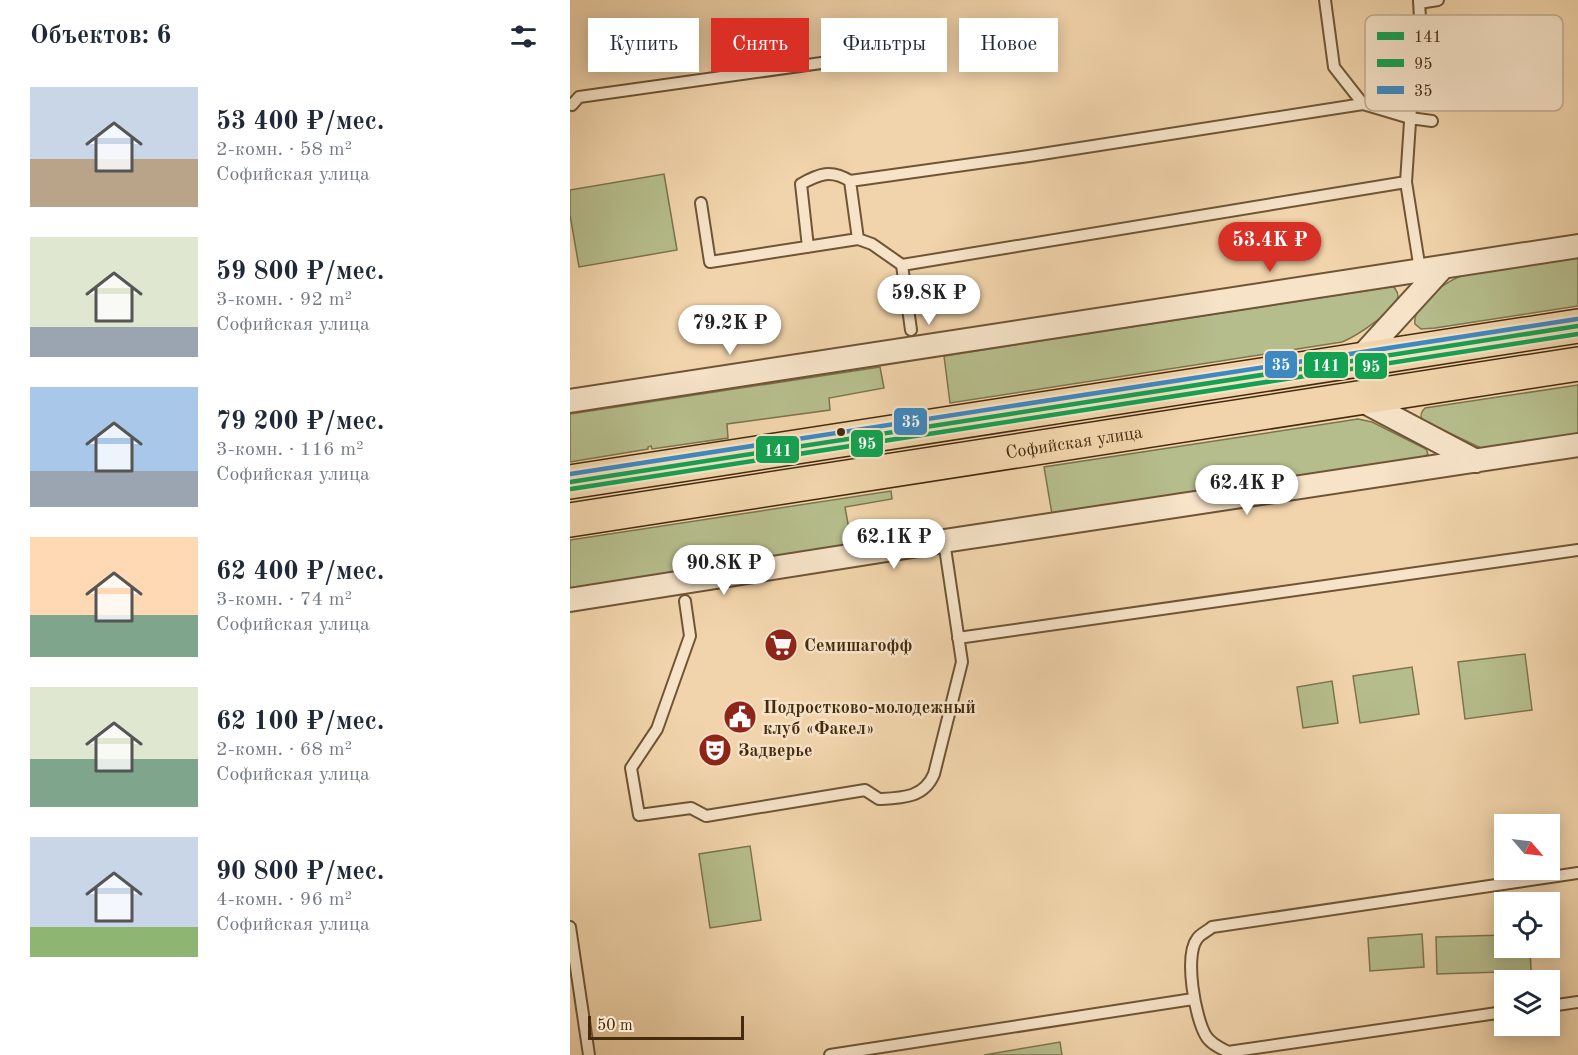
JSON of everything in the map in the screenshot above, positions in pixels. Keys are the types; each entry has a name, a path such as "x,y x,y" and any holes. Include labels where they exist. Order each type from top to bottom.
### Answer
{"main road":[{"name":"Софийская улица","path":"570,482 1578,326"},
{"name":"Софийская улица","path":"570,520 1578,364"},
{"path":"1149,392 1155,430"}],"street":[{"path":"570,401 1578,246"},
{"path":"1359,359 1443,267"},
{"path":"1357,398 1476,461"},
{"path":"570,600 1578,445"}],"lane":[{"path":"1325,0 1334,68 1363,104"},
{"path":"1419,1 1438,0"},
{"path":"570,106 579,97 821,63"},
{"path":"808,247 801,184 817,175 838,174 850,181 1029,156 1363,104"},
{"path":"1386,111 1432,121"},
{"path":"1411,111 1406,182 1420,270"},
{"path":"850,181 858,239"},
{"path":"701,202 710,262 858,239 872,244 902,265 1406,182"},
{"path":"902,265 911,330"},
{"path":"685,601 690,636 657,729 632,768 639,815 691,808 706,816 865,790 879,799 903,797 921,792 931,781 962,662 944,541"},
{"path":"958,638 1578,550"},
{"path":"1494,1013 1228,1052 1215,1051 1205,1036 1193,999 1191,957 1197,939 1212,927 1578,873"},
{"path":"570,927 589,1055"},
{"path":"830,1055 1193,999"},
{"path":"1560,1005 1578,1002"}],"green space":[{"path":"664,174 677,250 579,267 570,215 570,190"},
{"path":"1578,258 1578,306 1435,328 1421,329 1415,324 1419,308 1425,301 1441,287 1458,277"},
{"path":"1394,287 1398,296 1391,308 1365,329 1342,342 950,403 944,356"},
{"path":"880,367 884,388 829,398 830,410 727,424 728,438 652,449 651,446 648,449 570,462 570,414"},
{"path":"1578,385 1578,435 1483,449 1421,418 1425,408"},
{"path":"1358,419 1372,422 1426,449 1428,454 1424,457 1052,514 1044,467"},
{"path":"891,491 892,499 845,507 852,546 570,589 570,540"},
{"path":"1525,654 1532,710 1465,719 1458,662"},
{"path":"1412,667 1419,714 1360,723 1353,676"},
{"path":"1332,681 1338,723 1303,728 1297,687"},
{"path":"750,846 761,920 710,928 699,854"},
{"path":"1422,934 1424,967 1370,971 1368,938"},
{"path":"1494,935 1494,958 1530,958 1531,970 1437,974 1436,937"},
{"path":"1060,1042 1062,1055 984,1055"}],"transit line":[{"name":"35","path":"570,474 1577,319"},
{"name":"141","path":"570,482 1578,326"},
{"name":"95","path":"571,489 1578,334"}],"place":[{"name":"Семишагофф","path":"781,645"},
{"name":"Подростково-молодежный клуб «Факел»","path":"740,717"},
{"name":"Задверье","path":"715,750"}]}
